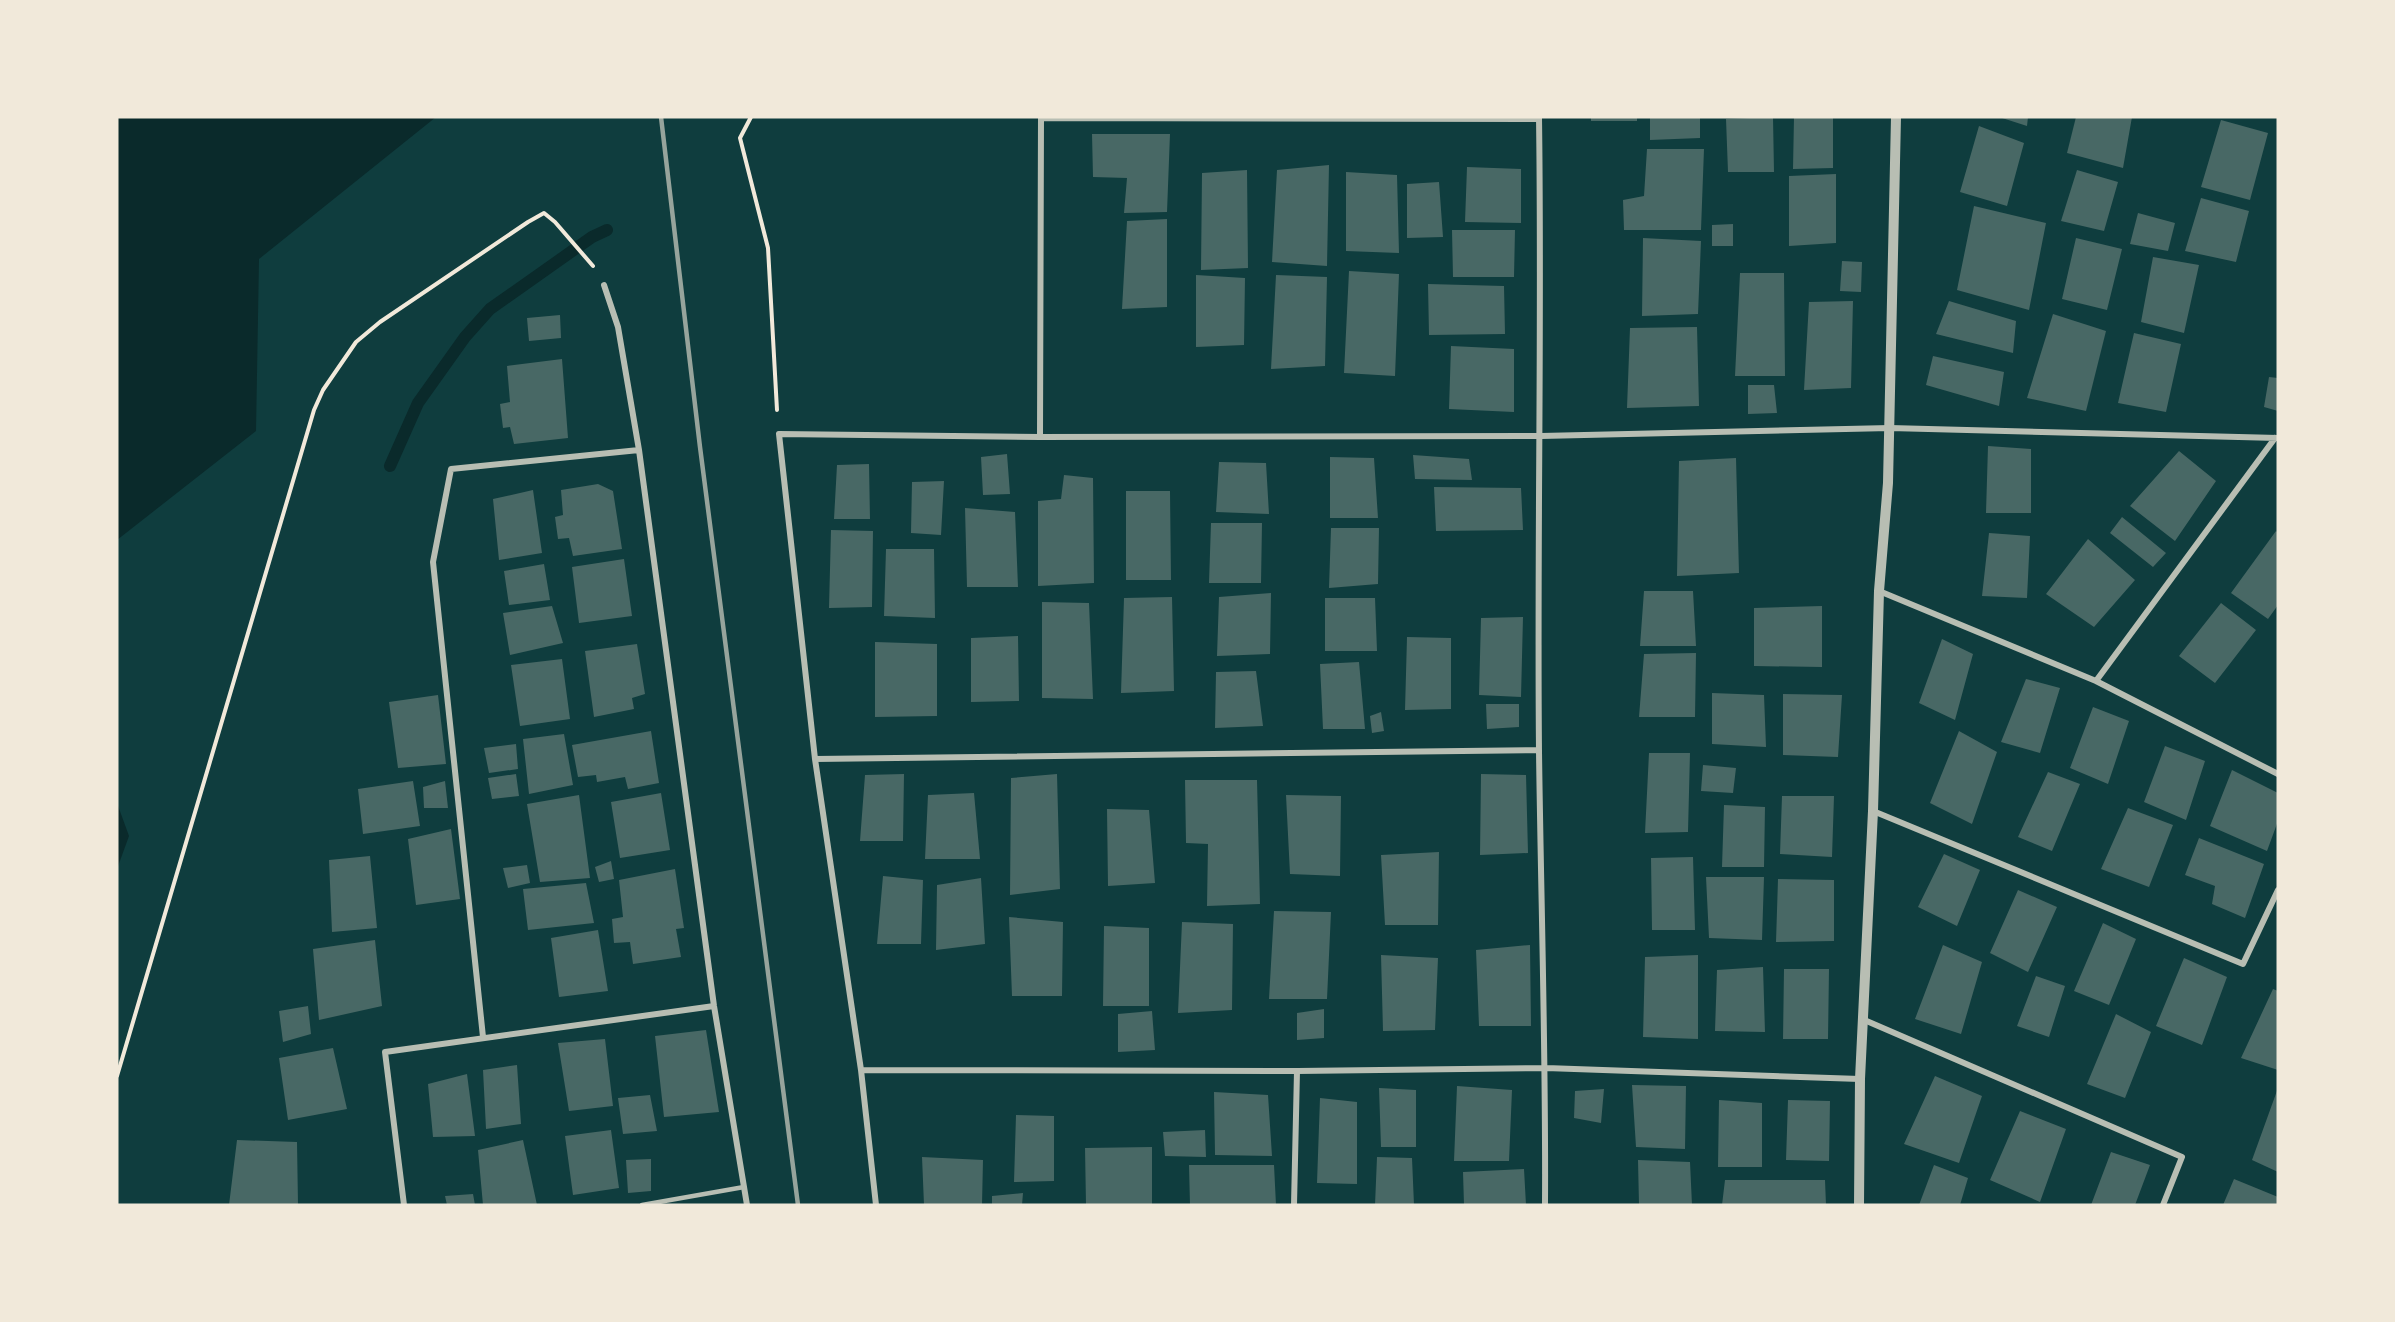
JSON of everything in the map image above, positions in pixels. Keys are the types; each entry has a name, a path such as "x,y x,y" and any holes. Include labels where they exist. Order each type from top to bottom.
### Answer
{"street":[{"path":"1859,1205 1860,1079 1873,811 1879,591 1890,428 1896,117"},
{"path":"1041,437 1041,118 1539,118 1541,436 1539,750 1546,1068 1545,1205"},
{"path":"604,285 618,327 639,450 714,1006 747,1205"},
{"path":"876,1205 861,1070 815,759 779,434 1041,437 1541,436 1890,428 2276,438"},
{"path":"2096,681 2276,438"},
{"path":"483,1037 433,562 451,470 639,450"},
{"path":"1879,591 2096,681 2278,774"},
{"path":"815,759 1539,750"},
{"path":"1873,811 2243,964 2278,890"},
{"path":"404,1205 386,1052 714,1006"},
{"path":"1862,1018 2182,1157 2163,1205"},
{"path":"861,1070 1297,1071 1546,1068 1860,1079"},
{"path":"1294,1205 1297,1071"}],"lane":[{"path":"642,1205 744,1187"}],"path":[{"path":"752,117 740,138 768,248 779,434"},
{"path":"117,1076 314,410 323,390 356,342 380,322 544,213 555,222 592,265"}],"water":[{"path":"117,117 436,117 259,259 256,431 117,540"},
{"path":"117,803 129,836 117,869"}],"building":[{"path":"1591,117 1637,117 1637,121 1591,121"},
{"path":"1650,117 1700,117 1700,138 1650,140"},
{"path":"1773,117 1774,172 1728,172 1726,119"},
{"path":"1794,117 1833,117 1833,168 1793,169"},
{"path":"1999,117 2028,117 2027,126"},
{"path":"2076,117 2132,117 2123,168 2067,153"},
{"path":"2221,120 2268,133 2250,200 2201,187"},
{"path":"1979,126 2024,143 2007,206 1960,192"},
{"path":"1092,134 1170,134 1167,212 1124,213 1127,178 1093,177"},
{"path":"1647,149 1704,149 1701,230 1624,230 1623,200 1644,196"},
{"path":"1329,165 1327,266 1272,262 1277,170"},
{"path":"1467,167 1521,169 1521,223 1465,222"},
{"path":"1247,170 1248,268 1201,270 1202,173"},
{"path":"2077,170 2118,182 2104,231 2061,221"},
{"path":"1346,172 1397,175 1399,253 1346,251"},
{"path":"1836,174 1836,243 1789,246 1789,176"},
{"path":"1439,182 1443,237 1407,238 1407,184"},
{"path":"2201,198 2249,211 2236,262 2185,251"},
{"path":"1974,206 2046,223 2029,310 1957,290"},
{"path":"2138,213 2175,223 2168,251 2130,244"},
{"path":"1167,219 1167,307 1122,309 1127,221"},
{"path":"1733,224 1733,246 1712,246 1712,225"},
{"path":"1452,230 1515,230 1514,277 1453,277"},
{"path":"1643,238 1701,241 1698,314 1642,316"},
{"path":"2076,238 2122,249 2107,310 2062,299"},
{"path":"2153,257 2199,265 2184,333 2141,322"},
{"path":"1842,261 1862,262 1861,292 1840,291"},
{"path":"1349,271 1399,274 1395,376 1344,373"},
{"path":"1740,273 1784,273 1785,376 1735,376"},
{"path":"1196,275 1245,278 1244,345 1196,347"},
{"path":"1276,275 1327,277 1325,366 1271,369"},
{"path":"1428,284 1504,286 1505,334 1429,335"},
{"path":"1853,301 1851,388 1804,390 1809,302"},
{"path":"1949,301 2016,321 2013,353 1936,334"},
{"path":"2053,314 2106,331 2086,411 2027,398"},
{"path":"560,315 561,338 529,341 527,318"},
{"path":"1697,327 1699,406 1627,408 1630,328"},
{"path":"2134,333 2181,344 2166,412 2118,403"},
{"path":"1451,346 1514,349 1514,412 1449,409"},
{"path":"1933,356 2004,372 1999,406 1926,385"},
{"path":"562,359 568,438 514,444 510,427 503,428 500,404 510,402 507,366"},
{"path":"2269,377 2278,378 2278,411 2264,407"},
{"path":"1748,385 1774,385 1777,413 1748,414"},
{"path":"1988,446 2031,449 2031,513 1986,513"},
{"path":"2179,451 2216,481 2175,541 2130,506"},
{"path":"1007,454 1010,494 983,495 981,457"},
{"path":"1413,455 1469,459 1472,480 1415,479"},
{"path":"1330,457 1374,458 1378,518 1330,518"},
{"path":"1736,458 1739,573 1677,576 1679,461"},
{"path":"1219,462 1266,463 1269,514 1216,512"},
{"path":"869,464 870,519 834,519 837,465"},
{"path":"1064,475 1093,478 1094,583 1038,586 1038,501 1061,499"},
{"path":"944,481 941,535 911,533 912,482"},
{"path":"598,484 613,491 622,549 573,556 569,538 558,539 555,517 563,515 561,490"},
{"path":"1434,487 1521,488 1523,530 1436,531"},
{"path":"533,490 542,553 499,560 493,499"},
{"path":"1126,491 1170,491 1171,580 1126,580"},
{"path":"965,508 1015,512 1018,587 967,587"},
{"path":"2122,517 2166,553 2153,567 2110,533"},
{"path":"1211,523 1262,523 1261,583 1209,583"},
{"path":"1331,528 1379,528 1378,584 1329,588"},
{"path":"831,530 873,531 872,607 829,608"},
{"path":"2276,531 2278,533 2278,605 2268,619 2231,593"},
{"path":"1989,533 2030,536 2027,598 1982,596"},
{"path":"2088,539 2135,580 2094,627 2046,594"},
{"path":"886,549 934,549 935,618 884,616"},
{"path":"624,559 632,616 579,623 572,567"},
{"path":"544,564 550,600 509,605 504,571"},
{"path":"1644,591 1693,591 1696,646 1640,646"},
{"path":"1271,593 1270,654 1217,656 1219,597"},
{"path":"1172,597 1174,691 1121,693 1124,598"},
{"path":"1325,598 1375,598 1377,651 1325,651"},
{"path":"1042,602 1089,603 1093,699 1042,698"},
{"path":"2221,603 2256,630 2215,683 2179,656"},
{"path":"552,606 563,643 510,655 503,613"},
{"path":"1822,606 1822,667 1754,666 1754,608"},
{"path":"1523,617 1521,697 1479,695 1481,618"},
{"path":"1018,636 1019,701 971,702 971,638"},
{"path":"1407,637 1451,638 1451,709 1405,710"},
{"path":"1942,639 1973,654 1955,720 1919,703"},
{"path":"875,642 937,644 937,716 875,717"},
{"path":"637,644 645,694 632,698 634,709 594,717 585,651"},
{"path":"1696,653 1695,717 1639,717 1644,654"},
{"path":"562,659 570,719 520,726 511,665"},
{"path":"1359,662 1365,729 1323,729 1320,664"},
{"path":"1256,671 1263,726 1215,728 1216,672"},
{"path":"2026,679 2060,688 2040,753 2001,742"},
{"path":"1712,693 1764,695 1766,747 1712,744"},
{"path":"1783,694 1842,695 1838,757 1783,755"},
{"path":"438,695 446,764 398,768 389,702"},
{"path":"1486,704 1519,704 1519,727 1487,729"},
{"path":"2093,707 2129,721 2108,784 2070,768"},
{"path":"1381,712 1384,731 1372,733 1370,716"},
{"path":"651,731 659,783 628,789 625,777 597,782 596,775 578,777 572,745"},
{"path":"1959,731 1997,752 1972,824 1930,803"},
{"path":"564,734 573,785 529,794 523,739"},
{"path":"516,744 518,769 489,773 484,748"},
{"path":"2165,746 2205,761 2186,820 2144,802"},
{"path":"1649,753 1690,753 1688,832 1645,833"},
{"path":"1703,765 1736,768 1733,793 1701,791"},
{"path":"2232,770 2278,793 2278,821 2267,851 2210,826"},
{"path":"2048,772 2080,784 2052,851 2018,837"},
{"path":"516,774 519,796 492,799 488,778"},
{"path":"904,774 903,841 860,841 865,775"},
{"path":"1057,774 1060,889 1010,895 1011,778"},
{"path":"1481,774 1526,775 1528,853 1480,855"},
{"path":"1185,780 1257,780 1260,904 1207,906 1208,844 1186,843"},
{"path":"413,781 420,826 363,834 358,789"},
{"path":"445,781 448,808 424,808 423,787"},
{"path":"661,793 670,850 620,858 611,802"},
{"path":"974,793 980,859 925,859 928,795"},
{"path":"579,795 590,878 540,882 527,804"},
{"path":"1286,795 1341,796 1340,876 1290,874"},
{"path":"1782,796 1834,796 1832,857 1780,854"},
{"path":"1724,805 1765,807 1764,867 1722,867"},
{"path":"2128,808 2173,825 2149,887 2101,869"},
{"path":"1107,809 1149,810 1155,883 1108,886"},
{"path":"451,829 460,899 416,905 408,839"},
{"path":"2199,838 2264,864 2245,918 2212,904 2215,886 2185,875"},
{"path":"1439,852 1438,925 1385,925 1381,855"},
{"path":"1944,854 1980,870 1957,926 1918,907"},
{"path":"370,856 377,928 332,932 329,860"},
{"path":"1693,857 1695,930 1652,930 1651,858"},
{"path":"611,861 614,879 599,882 595,867"},
{"path":"527,865 530,883 508,888 503,868"},
{"path":"675,869 684,928 676,929 681,957 633,964 630,942 614,943 612,919 623,917 619,880"},
{"path":"883,876 923,880 921,944 877,944"},
{"path":"1706,877 1764,877 1762,940 1709,938"},
{"path":"981,878 985,944 936,950 937,885"},
{"path":"1778,879 1834,880 1834,941 1776,942"},
{"path":"586,883 594,923 528,930 523,889"},
{"path":"2018,890 2057,907 2028,972 1990,953"},
{"path":"1274,911 1331,912 1327,999 1269,999"},
{"path":"1009,917 1063,922 1062,996 1012,996"},
{"path":"1182,922 1233,924 1232,1010 1178,1013"},
{"path":"2103,923 2136,939 2109,1005 2074,991"},
{"path":"1104,926 1149,928 1149,1006 1103,1006"},
{"path":"598,930 608,991 559,997 551,938"},
{"path":"375,940 382,1006 319,1020 313,949"},
{"path":"1530,945 1531,1026 1479,1026 1476,950"},
{"path":"1943,945 1982,962 1961,1034 1915,1019"},
{"path":"1381,955 1438,958 1435,1030 1383,1031"},
{"path":"1698,955 1698,1039 1643,1037 1645,957"},
{"path":"2184,958 2227,977 2202,1045 2156,1026"},
{"path":"1763,967 1765,1032 1715,1031 1717,970"},
{"path":"1784,969 1829,969 1828,1039 1783,1039"},
{"path":"2036,976 2065,986 2049,1037 2017,1026"},
{"path":"2273,989 2278,991 2278,1070 2241,1058"},
{"path":"308,1006 311,1034 283,1042 279,1011"},
{"path":"1324,1009 1324,1038 1297,1040 1297,1013"},
{"path":"1152,1011 1155,1050 1118,1052 1118,1014"},
{"path":"2116,1014 2151,1032 2125,1098 2087,1084"},
{"path":"706,1030 719,1112 664,1117 655,1036"},
{"path":"605,1039 613,1106 569,1111 558,1043"},
{"path":"333,1048 347,1109 288,1120 279,1058"},
{"path":"517,1065 521,1124 486,1129 483,1070"},
{"path":"467,1074 475,1136 433,1137 428,1084"},
{"path":"1935,1076 1982,1096 1959,1163 1904,1144"},
{"path":"1632,1085 1686,1086 1685,1149 1636,1147"},
{"path":"1457,1086 1512,1090 1509,1161 1454,1161"},
{"path":"1379,1088 1416,1090 1416,1147 1381,1147"},
{"path":"2278,1088 2278,1172 2252,1160"},
{"path":"1604,1089 1601,1123 1574,1118 1575,1091"},
{"path":"1214,1092 1268,1095 1272,1156 1215,1155"},
{"path":"650,1095 657,1131 623,1134 618,1098"},
{"path":"1320,1098 1357,1102 1357,1184 1317,1183"},
{"path":"1719,1100 1762,1103 1762,1167 1718,1167"},
{"path":"1788,1100 1830,1101 1829,1161 1786,1160"},
{"path":"2020,1111 2066,1129 2040,1202 1990,1180"},
{"path":"1016,1115 1054,1116 1054,1181 1014,1182"},
{"path":"611,1130 619,1188 573,1195 565,1136"},
{"path":"1205,1130 1206,1157 1165,1156 1163,1132"},
{"path":"237,1140 297,1142 298,1205 229,1205"},
{"path":"523,1140 537,1205 483,1205 478,1150"},
{"path":"1152,1147 1152,1205 1086,1205 1085,1148"},
{"path":"2111,1152 2150,1165 2135,1205 2091,1205"},
{"path":"922,1157 983,1160 982,1205 924,1205"},
{"path":"1377,1157 1412,1158 1414,1205 1375,1205"},
{"path":"651,1159 651,1191 628,1193 626,1160"},
{"path":"1638,1160 1690,1162 1692,1205 1639,1205"},
{"path":"1189,1165 1274,1165 1276,1205 1190,1205"},
{"path":"1934,1165 1968,1178 1960,1205 1919,1205"},
{"path":"1524,1169 1526,1205 1464,1205 1463,1172"},
{"path":"2234,1179 2278,1197 2277,1205 2223,1205"},
{"path":"1725,1180 1825,1180 1826,1205 1722,1205"},
{"path":"1023,1193 1022,1205 992,1205 992,1196"},
{"path":"473,1194 475,1205 447,1205 445,1196"}],"waterway":[{"path":"390,466 418,403 465,337 490,309 592,237 607,230"}],"railway":[{"path":"661,117 700,447 798,1205"}]}
